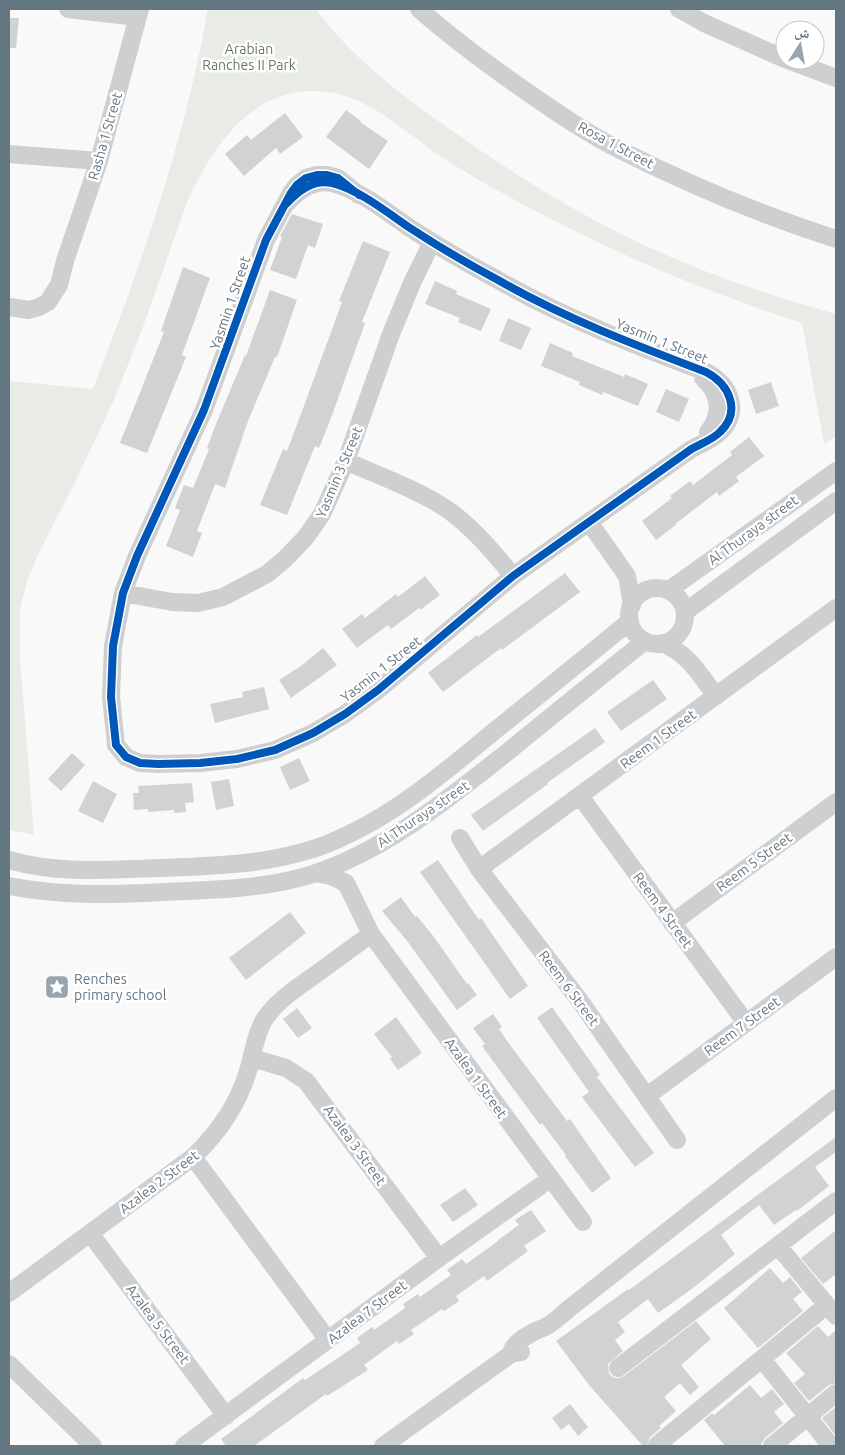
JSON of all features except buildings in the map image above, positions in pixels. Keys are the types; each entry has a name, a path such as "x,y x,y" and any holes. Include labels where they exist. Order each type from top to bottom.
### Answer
{"street":[{"path":"68,9 139,13"},
{"name":"Rosa 1 Street","path":"419,9 498,72 560,114 619,150 710,193 836,239"},
{"path":"679,9 704,23 775,55"},
{"name":"Rasha 1 Street","path":"9,305 30,310 39,307 48,302 60,285 99,161 139,13"},
{"path":"814,70 836,78"},
{"path":"9,154 99,161"},
{"name":"Yasmin 1 Street","path":"316,175 327,175 338,178 359,195 432,242 559,313 687,364 715,392 718,405 717,418 710,430 690,450 513,576 378,690 345,714 313,733 275,750 237,758 200,763 158,764 134,769 125,766 112,754 110,745 113,723 111,689 113,646 123,592 137,556 204,410 229,346 261,253 275,222 298,185 306,178 316,175"},
{"name":"Yasmin 3 Street","path":"123,592 172,602 198,602 223,597 267,574 285,559 306,537 322,514 346,461 391,334 412,283 432,242"},
{"path":"346,461 430,499 451,512 481,538 513,576"},
{"name":"Al Thuraya street","path":"662,589 836,471"},
{"name":"Al Thuraya street","path":"684,619 836,501"},
{"path":"589,522 627,576 640,584 662,589 677,596 682,603 684,642 688,659"},
{"path":"627,576 633,629 638,636 675,649 688,659 716,696"},
{"path":"631,613 641,593 662,589"},
{"name":"Reem 1 Street","path":"479,869 836,608"},
{"name":"Al Thuraya street","path":"9,860 34,866 77,870 212,866 249,864 285,857 320,847 354,832 386,814 452,766 631,613"},
{"path":"654,642 671,640 679,634 684,619"},
{"name":"Al Thuraya street","path":"9,886 75,895 125,894 246,887 294,879 315,873 362,854 402,831 466,785 654,642"},
{"name":"Reem 4 Street","path":"580,796 746,1024"},
{"name":"Reem 5 Street","path":"672,923 836,802"},
{"name":"Reem 6 Street","path":"460,838 479,869 580,1001 677,1140"},
{"path":"315,873 331,876 346,883 352,867 362,854"},
{"name":"Azalea 1 Street","path":"346,883 371,934 582,1222"},
{"name":"Azalea 2 Street","path":"9,1293 193,1157 208,1143 231,1110 240,1092 263,1022 273,1008 286,996 371,934"},
{"name":"Reem 7 Street","path":"647,1096 836,957"},
{"name":"Azalea 3 Street","path":"252,1058 286,1068 306,1081 439,1258"},
{"path":"383,1446 511,1354 515,1345 538,1329 545,1327 836,1098"},
{"path":"193,1157 328,1340"},
{"name":"Azalea 7 Street","path":"184,1446 439,1258 550,1179"},
{"path":"618,1368 836,1201"},
{"name":"Azalea 5 Street","path":"90,1233 226,1416"},
{"path":"656,1445 762,1359 834,1312 778,1246"},
{"path":"762,1359 831,1446"},
{"path":"9,1364 93,1446"},
{"path":"772,1446 836,1394"}],"green space":[{"name":"Arabian Ranches II Park","path":"208,9 316,9 344,43 394,87 512,172 557,199 627,237 704,271 756,290 836,314 836,436 824,444 802,323 692,283 584,236 515,200 443,158 399,125 367,105 333,93 315,91 292,93 271,100 252,111 236,126 221,143 197,182 187,202 143,327 113,402 27,581 20,609 20,659 34,835 9,830 9,381 93,389 128,296 160,202 187,106"}],"cycle path":[{"path":"286,204 312,184 332,183 352,190 362,196 372,202 443,249 548,307 653,352 706,372 721,383 726,391 730,399 730,415 727,424 717,435 690,450 513,576 378,690 345,714 313,733 275,750 237,759 200,763 140,763 126,757 116,745 111,697 113,646 123,593 137,556 204,410 266,240 291,193 306,178 327,175 338,178 359,195"}],"place":[{"name":"Renches primary school","path":"57,987"}]}
